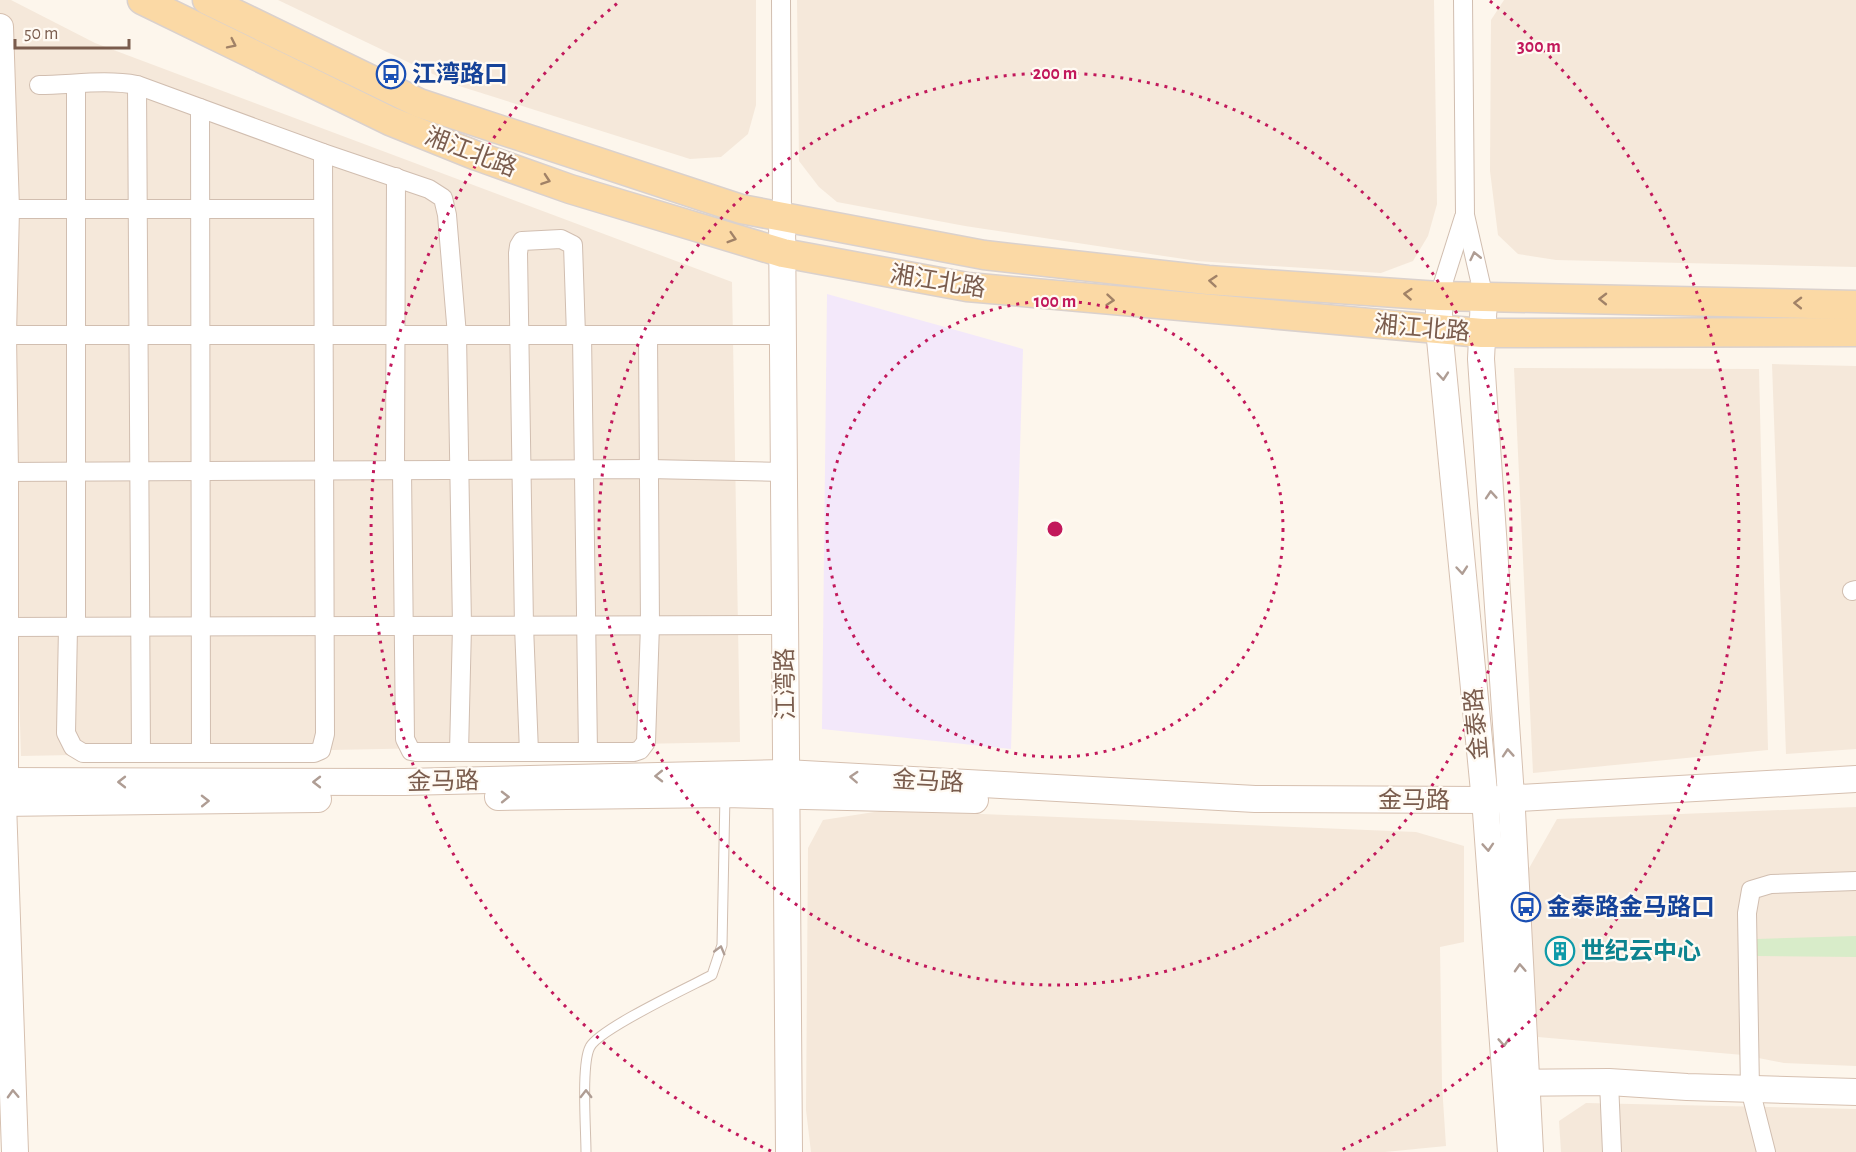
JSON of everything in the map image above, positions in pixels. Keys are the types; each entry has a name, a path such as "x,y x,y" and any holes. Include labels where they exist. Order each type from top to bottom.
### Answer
{"main road":[{"name":"湘江北路","path":"142,0 390,121 477,156 570,189 783,253 967,288 1482,333 1856,332"},
{"name":"湘江北路","path":"207,0 419,103 741,209 984,255 1208,280 1439,296 1856,305"}],"street":[{"path":"781,0 782,216"},
{"path":"1463,0 1465,215 1484,298 1481,358 1512,805 1517,1083 1530,1152"},
{"path":"0,27 3,209 2,792 15,1152"},
{"path":"39,85 76,85 117,81 137,85 429,189 443,198 447,215 457,335 462,626 459,752"},
{"path":"76,85 76,472 72,627 66,733 73,747 83,753 314,753 321,750 325,735 323,153"},
{"path":"137,85 141,753"},
{"path":"200,108 201,753"},
{"path":"396,177 396,335 405,739 408,746 416,752 634,752 644,746 650,626 648,335"},
{"path":"3,209 322,209"},
{"path":"1439,296 1465,215"},
{"name":"江湾路","path":"782,216 789,1152"},
{"path":"529,752 524,626 519,246 522,241 527,240 561,239 573,245 579,335 584,470 588,752"},
{"name":"金泰路","path":"1439,296 1439,329 1485,806 1517,1083 1511,1152"},
{"path":"2,335 783,335"},
{"path":"3,472 649,469 784,472"},
{"path":"2,627 784,625"},
{"name":"金马路","path":"1512,805 1856,779"},
{"name":"金马路","path":"2,792 404,782 786,784 1485,806 1856,791"},
{"name":"金马路","path":"2,792 725,794 786,784"},
{"path":"1766,1152 1750,1089 1747,913 1751,890 1771,884 1856,881"},
{"path":"1517,1083 1609,1082 1856,1092"},
{"path":"1609,1082 1612,1152"}],"lane":[{"path":"586,1152 585,1069 590,1047 608,1029 712,975 722,945 725,794"}],"shaded area":[{"path":"0,0 11,0 95,43 732,282 740,742 21,756 7,315 0,315"},
{"path":"278,0 756,0 756,105 748,134 721,157 690,159 456,85"},
{"path":"797,0 1434,0 1437,204 1428,236 1413,261 1381,273 1197,261 965,226 837,202 819,187 799,161"},
{"path":"1504,0 1856,0 1856,267 1556,260 1518,254 1498,235 1490,171 1491,20"},
{"path":"827,294 1023,349 1011,749 822,729"},
{"path":"1772,364 1856,366 1856,749 1786,754"},
{"path":"1514,368 1759,369 1768,750 1533,773"},
{"path":"1856,807 1856,1066 1784,1063 1743,1055 1538,1037 1528,870 1557,819"},
{"path":"887,810 1416,832 1464,846 1464,942 1440,947 1442,1085 1446,1146 1385,1152 811,1152 806,1110 808,848 823,820"},
{"path":"1586,1103 1856,1109 1856,1152 1561,1152 1559,1121"}],"green space":[{"path":"1856,936 1856,957 1757,956 1756,939"}],"place":[{"name":"江湾路口","path":"391,74"},
{"name":"金泰路金马路口","path":"1526,907"},
{"name":"世纪云中心","path":"1560,951"}]}
